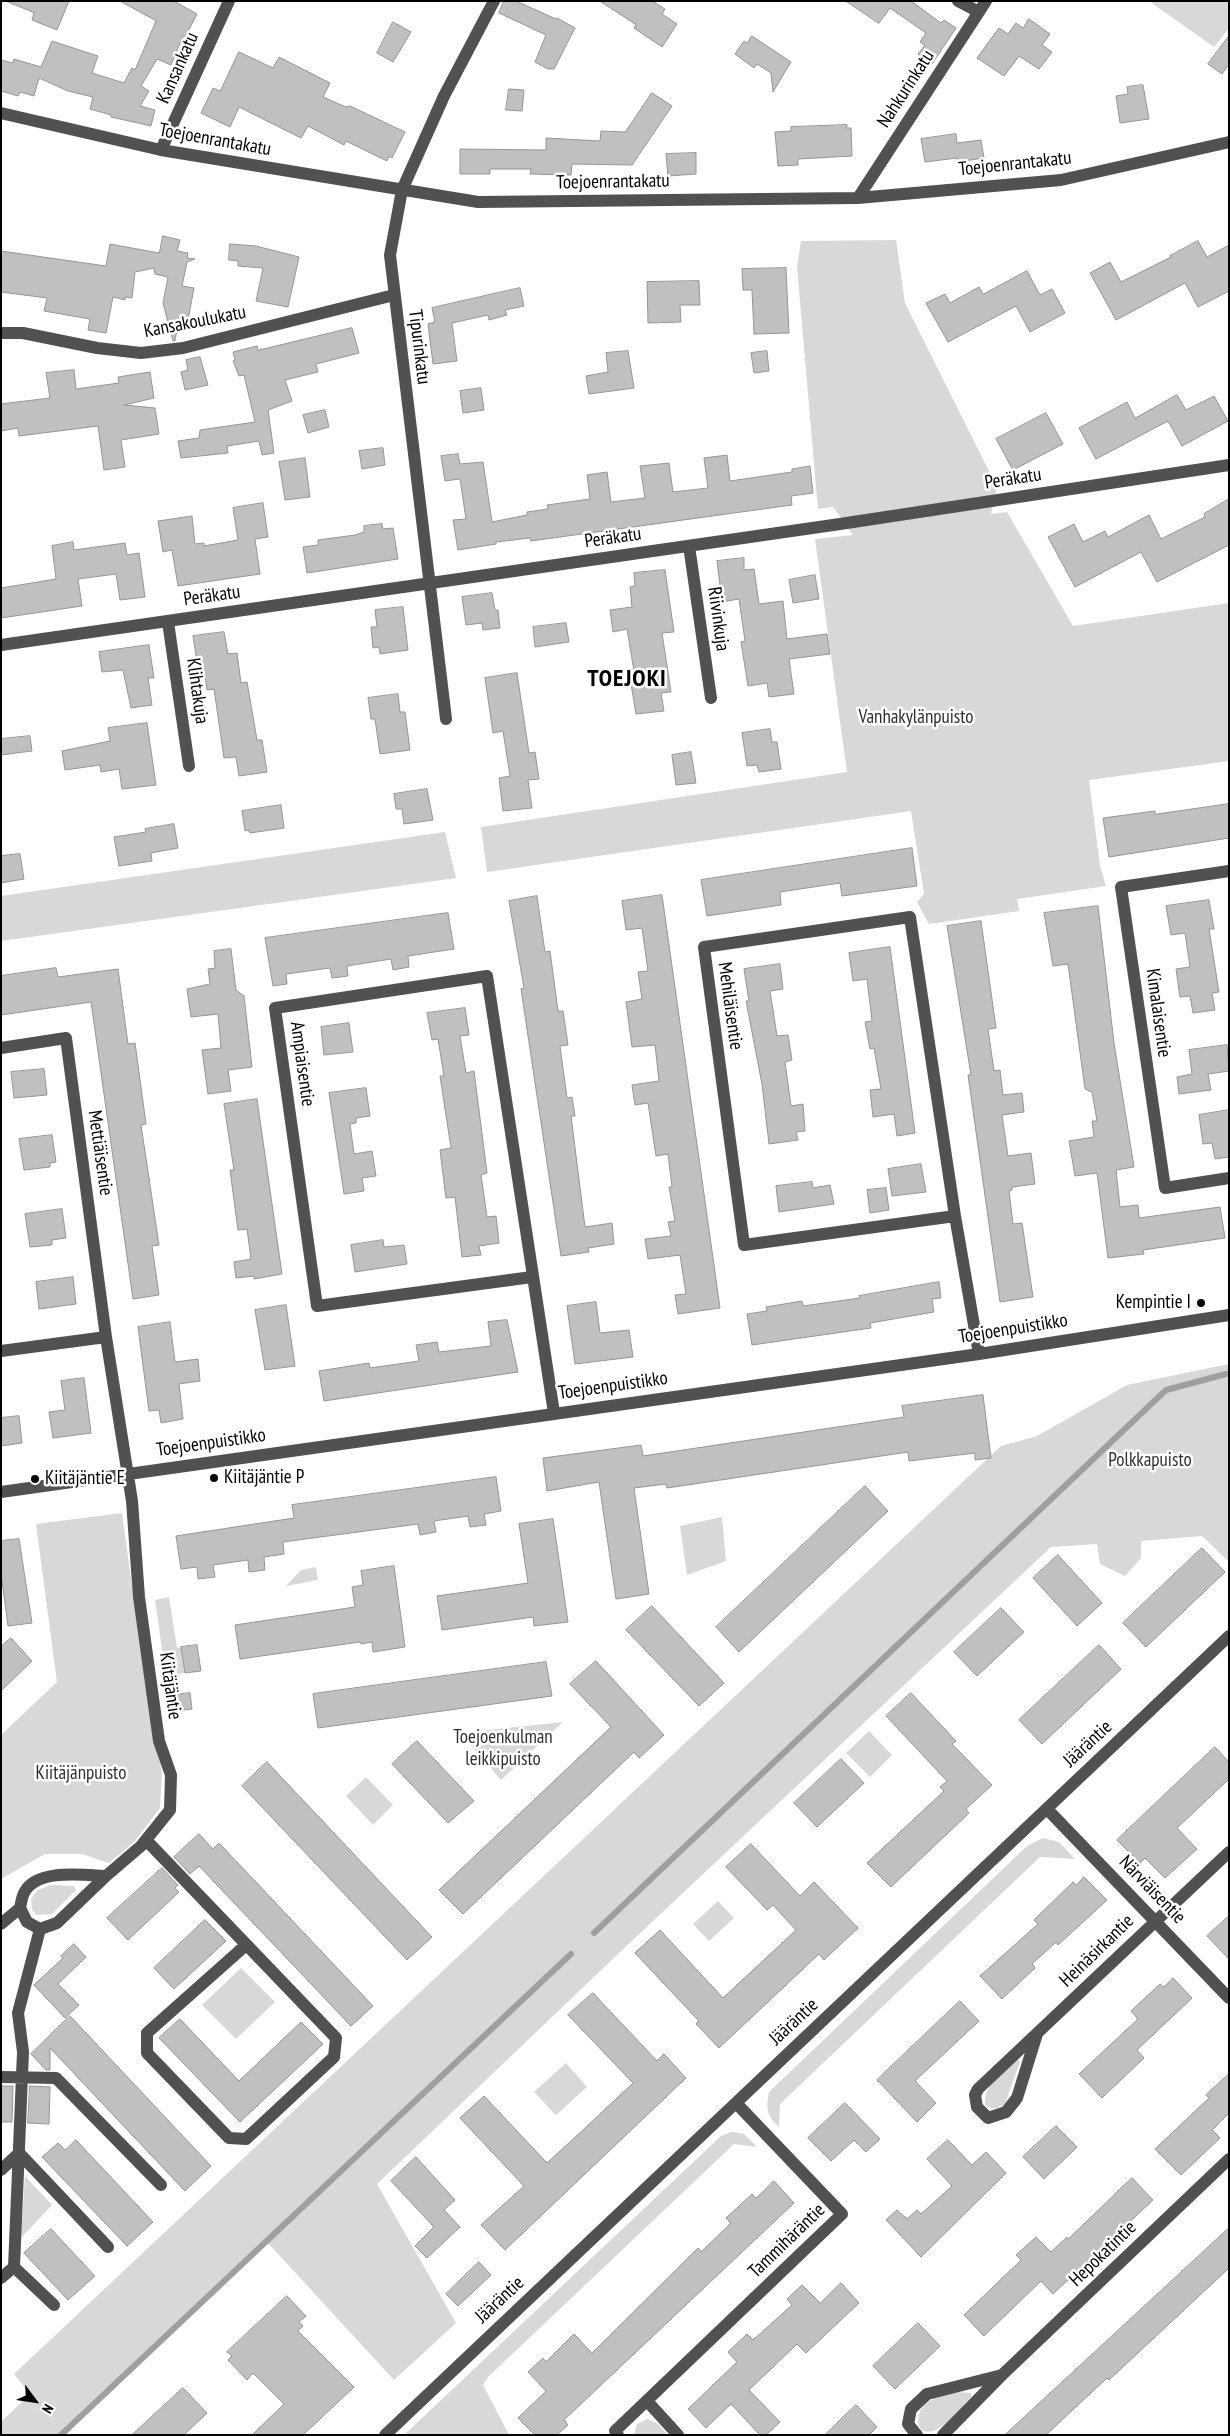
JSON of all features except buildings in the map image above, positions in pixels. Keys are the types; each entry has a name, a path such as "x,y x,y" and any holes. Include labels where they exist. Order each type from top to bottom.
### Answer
{"street":[{"name":"Kansankatu","path":"161,150 228,1"},
{"name":"Tipurinkatu","path":"446,719 390,255 402,190 444,96 494,1"},
{"path":"958,1 979,12"},
{"name":"Nahkurinkatu","path":"858,198 986,1"},
{"name":"Toejoenrantakatu","path":"1,113 161,150 478,202 858,198 1061,180 1229,142"},
{"name":"Kansakoulukatu","path":"1,333 23,333 97,348 141,353 183,348 394,295"},
{"name":"Peräkatu","path":"1,645 689,546 1229,464"},
{"name":"Riivinkuja","path":"689,546 711,698"},
{"name":"Klihtakuja","path":"168,622 189,766"},
{"name":"Kimalaisentie","path":"1229,871 1121,887 1165,1188 1229,1178"},
{"name":"Mehiläisentie","path":"954,1216 744,1244 704,947 910,917 954,1216 979,1354"},
{"name":"Ampiaisentie","path":"532,1277 317,1306 275,1008 488,976 554,1413"},
{"name":"Mettiäisentie","path":"1,1048 66,1038 126,1474"},
{"name":"Toejoenpuistikko","path":"1,1492 979,1354 1229,1315"},
{"path":"1,1351 106,1337"},
{"name":"Kiitäjäntie","path":"40,1929 57,1923 146,1840 170,1810 171,1775 159,1741 139,1598 132,1501 126,1474"},
{"name":"Jääräntie","path":"385,2435 1229,1636"},
{"name":"Närviäisentie","path":"1047,1809 1229,1998"},
{"path":"146,1840 336,2038 334,2057 246,2139 230,2138 147,2053 147,2033 246,1945"},
{"name":"Heinäsirkantie","path":"1037,2034 1017,2098 1006,2112 988,2118 976,2107 975,2095 978,2089 1155,1920 1228,1854"},
{"path":"1,1924 20,1908 24,1891 41,1878 71,1874 106,1876"},
{"path":"1,2278 14,2267 23,2052 18,2013 40,1929 27,1922 20,1908"},
{"path":"1,2077 56,2078 161,2185"},
{"name":"Tammihäräntie","path":"618,2435 615,2431 842,2214 736,2103"},
{"path":"1,2170 19,2153"},
{"path":"19,2153 108,2246"},
{"name":"Hepokatintie","path":"943,2435 1002,2375 1229,2159"},
{"path":"14,2267 54,2305"},
{"name":"Hepokatintie","path":"918,2435 908,2424 911,2409 927,2394 1002,2375"},
{"path":"647,2401 678,2435"}],"green space":[{"path":"1149,1 1229,1 1229,28 1214,47"},
{"name":"Vanhakylänpuisto","path":"896,240 905,303 997,487 991,514 1007,512 1073,626 1229,603 1229,761 1089,780 1100,866 1106,886 1017,899 1019,911 929,924 917,902 924,894 911,811 487,872 481,827 847,772 815,539 853,535 833,507 818,509 797,267 801,241"},
{"path":"445,832 456,878 1,941 1,896"},
{"name":"Polkkapuisto","path":"1229,1364 1229,1562 1202,1536 1141,1541 1141,1558 1125,1576 1100,1564 1097,1544 1051,1547 619,1953 377,2184 456,2323 394,2380 268,2243 59,2435 1,2435 1,2422 30,2394 14,2374 1001,1446 1037,1436 1127,1385"},
{"name":"Kiitäjänpuisto","path":"122,1513 143,1667 162,1773 160,1808 134,1842 109,1863 82,1854 45,1854 1,1879 1,1735 57,1682 36,1524"},
{"path":"722,1517 726,1561 687,1575 680,1526"},
{"path":"316,1567 318,1580 286,1586 301,1570"},
{"path":"169,1597 177,1648 181,1647 185,1673 166,1676 155,1600"},
{"name":"Toejoenkulman leikkipuisto","path":"563,1722 501,1780 460,1733"},
{"path":"869,1731 892,1755 870,1777 846,1753"},
{"path":"366,1777 393,1805 373,1825 346,1796"},
{"path":"1043,1838 1059,1842 1075,1859 1040,1857 780,2104 779,2127 769,2115 767,2103 769,2092 1027,1846"},
{"path":"51,1885 74,1886 76,1890 52,1914 37,1915 32,1910 31,1899 38,1890"},
{"path":"718,1901 734,1918 709,1941 693,1924"},
{"path":"241,1968 275,2002 236,2039 202,2005"},
{"path":"1017,2059 1020,2062 1005,2104 995,2108 988,2107 985,2105 987,2090 1000,2073"},
{"path":"566,2063 587,2087 556,2115 534,2092"},
{"path":"732,2132 744,2134 757,2147 734,2144 488,2377 483,2385 509,2435 404,2435 721,2136"},
{"path":"25,2176 52,2205 21,2238"},
{"path":"956,2392 971,2393 971,2397 954,2416 938,2429 927,2432 922,2430 918,2422 923,2407 934,2399"},
{"path":"647,2419 658,2424 668,2435 634,2435 637,2424"}],"waterway":[{"path":"594,1933 1166,1390 1226,1374"},
{"path":"61,2435 571,1954"}],"place":[{"name":"Kempintie I","path":"1201,1303"},
{"name":"Kiitäjäntie P","path":"214,1478"},
{"name":"Kiitäjäntie E","path":"35,1479"}],"district":[{"name":"TOEJOKI","path":"627,679"}]}
